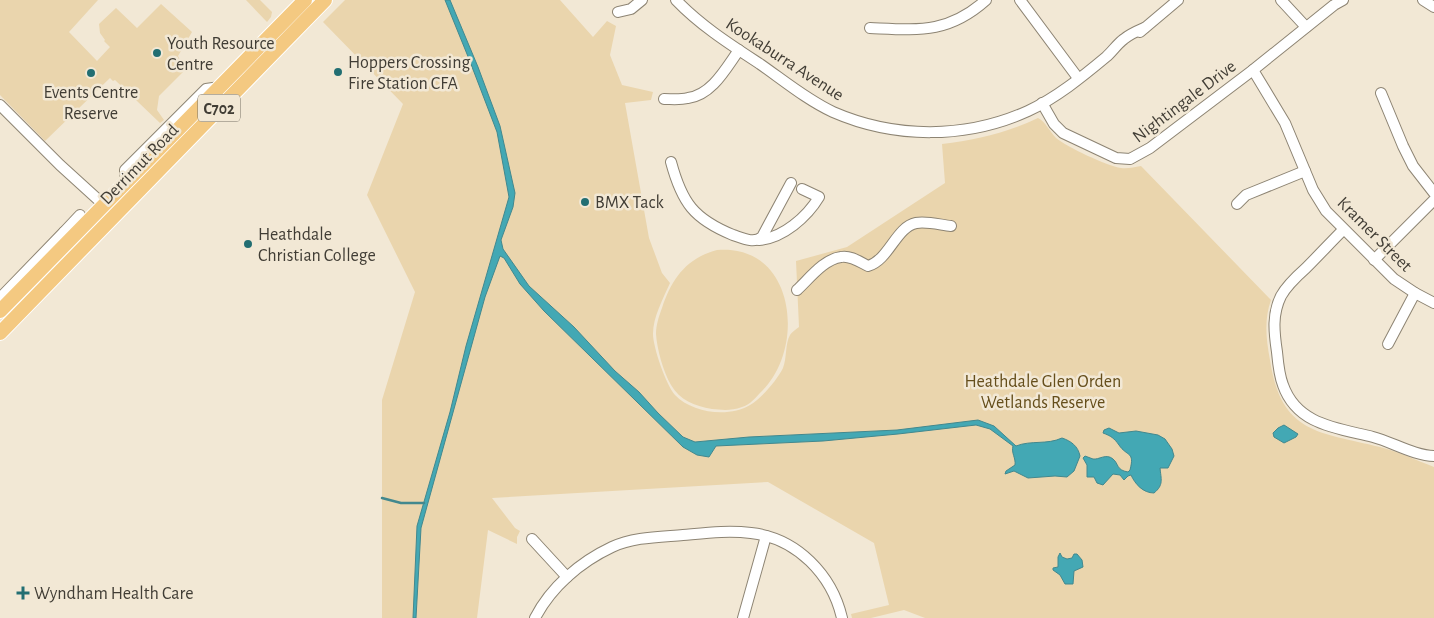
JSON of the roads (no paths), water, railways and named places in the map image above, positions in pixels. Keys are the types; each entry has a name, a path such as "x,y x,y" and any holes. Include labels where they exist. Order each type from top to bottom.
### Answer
{"highway":[{"name":"Derrimut Road","path":"1,305 69,234 102,207 129,180 305,0"},
{"name":"Derrimut Road","path":"0,333 325,0"},
{"path":"290,15 301,25"},
{"path":"129,180 140,182 157,172"},
{"path":"102,207 114,217"},
{"path":"1,305 12,311 29,304"}],"street":[{"path":"618,12 631,8 642,0"},
{"name":"Kookaburra Avenue","path":"676,0 709,29 832,111 877,127 902,132 932,133 976,128 1007,119 1042,104 1106,57 1124,48 1144,28 1178,0"},
{"path":"870,28 918,30 953,23 966,16 986,0"},
{"path":"1020,0 1078,78"},
{"path":"1282,0 1306,27"},
{"name":"Nightingale Drive","path":"1042,104 1057,127 1067,135 1116,158 1130,159 1150,148 1250,73 1334,5 1343,0"},
{"path":"1423,0 1434,7"},
{"path":"664,99 689,98 699,95 713,85 739,50"},
{"name":"Kramer Street","path":"1250,73 1280,114 1321,204 1343,230 1394,279 1434,303"},
{"path":"1381,93 1413,166 1434,193"},
{"path":"0,105 102,207"},
{"path":"671,162 686,202 697,215 714,227 739,237 754,240 767,239 784,231 809,211 819,197 802,189"},
{"path":"1237,204 1246,195 1305,171"},
{"path":"759,240 766,232 791,183"},
{"path":"1374,260 1434,200"},
{"path":"69,234 80,215"},
{"path":"797,290 823,266 835,258 843,256 868,266 873,264 903,231 917,223 951,226"},
{"path":"1343,230 1284,292 1278,304 1274,318 1274,336 1283,386 1295,406 1305,416 1317,423 1380,439 1423,455 1434,456"},
{"path":"1388,344 1415,293"},
{"path":"535,618 542,605 567,577 593,557 613,546 642,538 724,532 753,533 766,536 785,543 800,552 815,565 834,592 842,618"},
{"path":"743,618 766,536"},
{"path":"532,539 567,577"}],"water":[{"path":"445,0 450,0 500,126 515,193 513,207 501,240 503,249 529,286 574,327 615,371 639,392 683,437 695,442 749,437 897,430 978,420 994,426 1016,446 1062,438 1074,444 1080,456 1074,471 1067,477 1028,478 1014,471 1005,474 1006,471 1015,465 1013,446 990,429 976,425 823,441 716,446 709,457 697,455 683,447 544,311 520,284 504,258 500,256 485,297 421,528 416,618 413,618 417,526 509,197 497,132"},
{"path":"1284,425 1298,434 1284,443 1274,437 1273,433"},
{"path":"1109,428 1119,433 1136,431 1158,435 1165,439 1172,449 1174,456 1168,468 1160,468 1161,484 1154,493 1150,493 1140,487 1131,475 1124,480 1120,475 1113,474 1103,485 1097,483 1094,477 1087,477 1087,465 1083,458 1085,456 1093,459 1110,457 1121,470 1128,472 1130,470 1131,457 1114,439 1103,433 1104,430"},
{"path":"1060,553 1062,557 1067,559 1077,554 1082,560 1083,567 1074,571 1073,584 1065,584 1060,575 1053,570 1053,568 1058,567"}],"waterway":[{"path":"382,498 401,503 424,503"}],"place":[{"name":"Youth Resource Centre","path":"157,53"},
{"name":"Hoppers Crossing Fire Station CFA","path":"338,72"},
{"name":"Events Centre Reserve","path":"91,73"},
{"name":"BMX Tack","path":"585,202"},
{"name":"Heathdale Christian College","path":"248,244"},
{"name":"Wyndham Health Care","path":"23,593"}],"park label":[{"name":"Heathdale Glen Orden Wetlands Reserve","path":"1043,391"}]}
